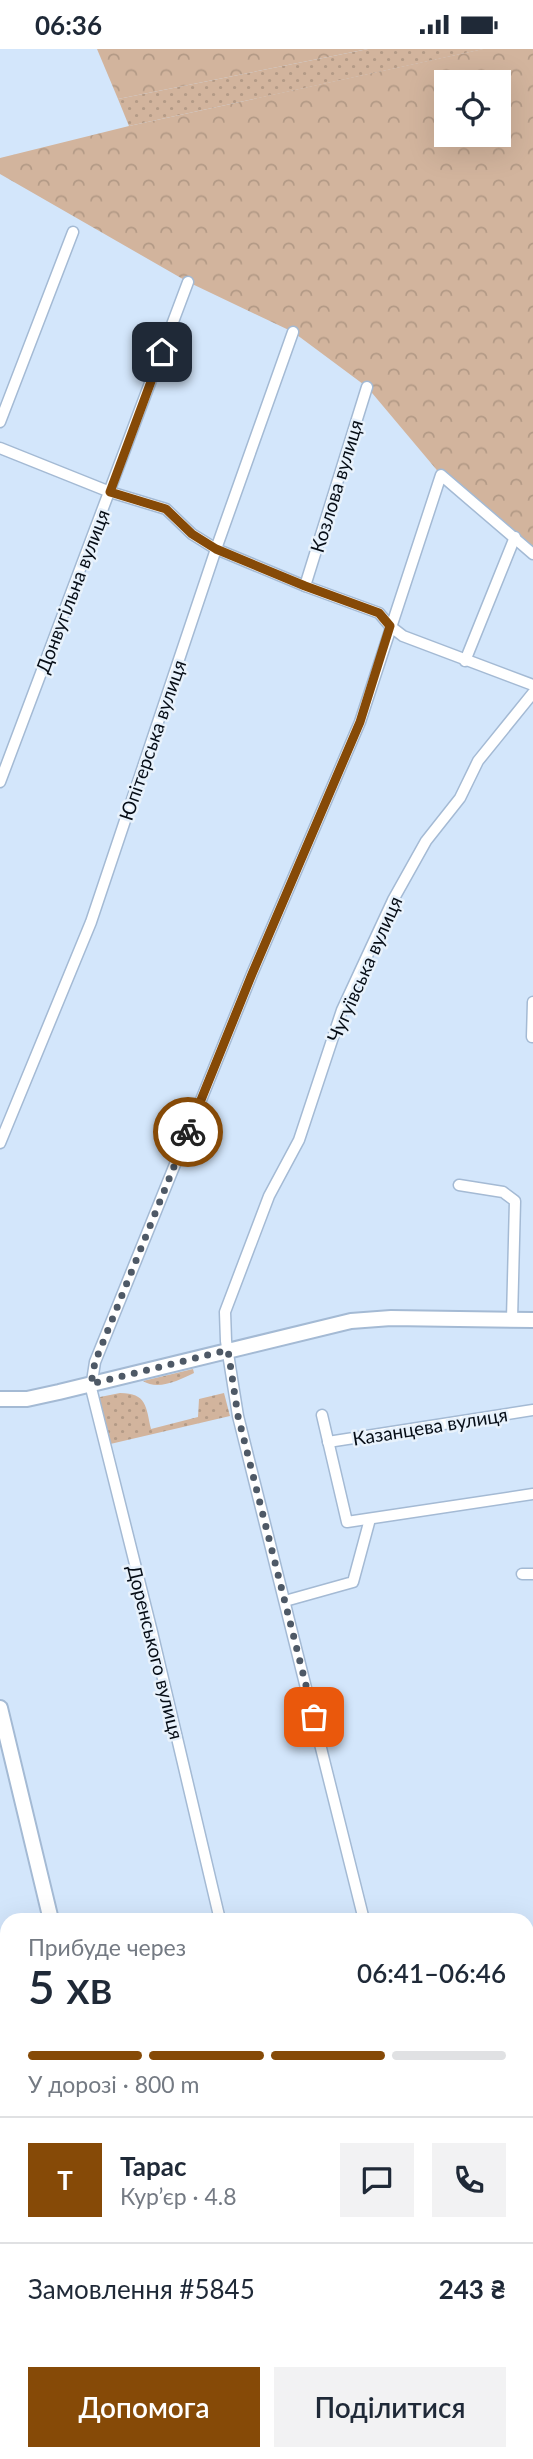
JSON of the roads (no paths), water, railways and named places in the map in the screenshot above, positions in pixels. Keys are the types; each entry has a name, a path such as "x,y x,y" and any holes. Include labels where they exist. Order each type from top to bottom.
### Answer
{"main road":[{"path":"0,1399 27,1399 59,1392 351,1321 403,1318 533,1319"},
{"path":"0,1409 59,1392"},
{"path":"0,1708 49,1913"}],"street":[{"path":"0,422 73,232"},
{"name":"Донвугільна вулиця","path":"0,782 188,282"},
{"name":"Юпітерська вулиця","path":"0,1143 91,922 216,549 293,332"},
{"name":"Козлова вулиця","path":"305,586 367,387"},
{"path":"0,448 110,492 166,509 192,534 216,549 379,613 403,636 533,685"},
{"path":"91,1384 95,1362 252,974 360,722 442,475 533,554"},
{"path":"465,661 515,537"},
{"name":"Чугуївська вулиця","path":"362,1913 238,1416 225,1313 269,1196 299,1140 342,1010 393,900 426,841 460,798 478,761 533,693"},
{"path":"532,1037 533,1002"},
{"path":"459,1185 503,1192 514,1201 512,1319"},
{"name":"Доренського вулиця","path":"91,1384 218,1913"},
{"name":"Казанцева вулиця","path":"328,1442 533,1410"},
{"path":"322,1415 347,1522 533,1494"},
{"path":"285,1601 353,1582 370,1519"}]}
